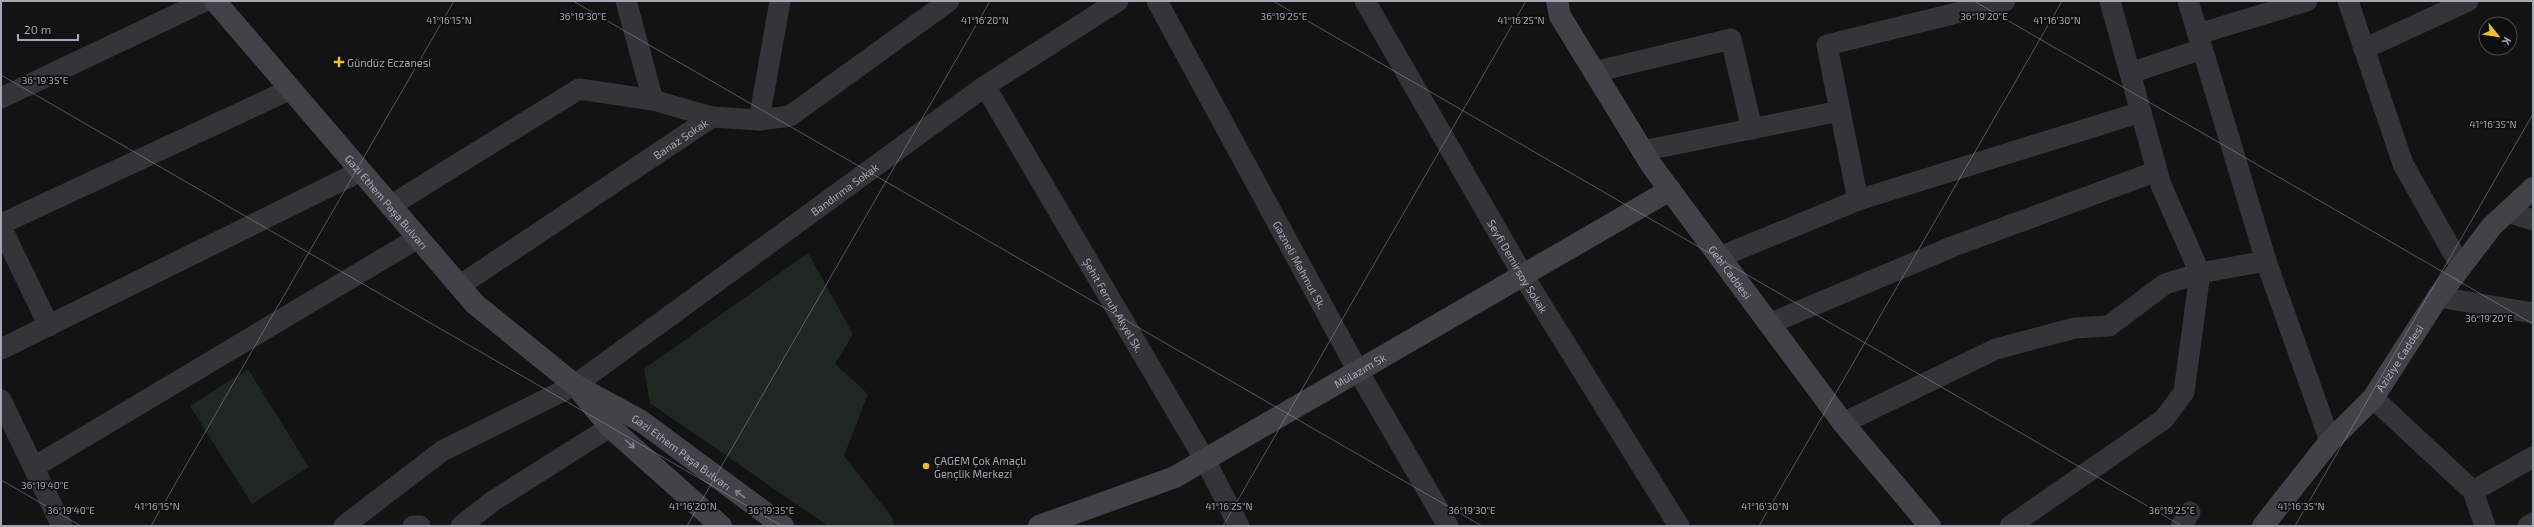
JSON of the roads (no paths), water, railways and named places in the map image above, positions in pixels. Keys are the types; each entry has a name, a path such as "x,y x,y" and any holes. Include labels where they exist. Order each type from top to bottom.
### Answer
{"main road":[{"name":"Gazi Ethem Paşa Bulvarı","path":"215,1 475,304 575,384 641,421 783,526"},
{"name":"Gebi Caddesi","path":"1557,1 1560,16 1642,151 1843,423 1930,526"},
{"name":"Aziziye Caddesi","path":"2263,526 2330,441 2373,398 2438,297 2492,226 2533,188"},
{"name":"Mülazım Sk","path":"1039,526 1175,478 1358,371 1524,277 1670,190"},
{"name":"Gazi Ethem Paşa Bulvarı","path":"575,384 610,427 721,526"}],"street":[{"path":"1,98 205,1"},
{"path":"626,1 653,100"},
{"path":"759,120 780,1"},
{"name":"Banaz Sokak","path":"459,286 712,117 759,120 790,116 949,1"},
{"name":"Bandırma Sokak","path":"344,526 442,451 575,384 985,86 1118,1"},
{"name":"Gazneli Mahmut Sk.","path":"1157,1 1358,371 1448,526"},
{"name":"Seyfi Demirsoy Sokak","path":"1365,1 1524,277 1679,526"},
{"path":"1858,200 1828,45 2005,1"},
{"path":"2010,526 2164,420 2184,392 2200,273 2161,185 2110,1"},
{"path":"2188,1 2266,261 2330,441"},
{"path":"2130,73 2200,41 2307,1"},
{"path":"2348,1 2403,164 2461,267"},
{"path":"2364,50 2468,1"},
{"path":"1594,72 1731,39 1752,129"},
{"name":"Şehit Ferruh Akyel Sk.","path":"985,86 1205,460 1239,526"},
{"path":"49,326 1,225 291,89"},
{"path":"390,206 579,89 653,100 712,117"},
{"path":"1642,151 1840,111"},
{"path":"1720,257 1858,200 2141,112"},
{"path":"1,349 361,171"},
{"path":"1770,324 1954,246 2157,171"},
{"path":"2507,212 2533,220"},
{"path":"34,467 418,238"},
{"path":"1843,423 1996,349 2075,328 2109,326 2165,284 2200,273 2266,261"},
{"path":"2438,297 2533,313"},
{"path":"2373,398 2473,491 2485,526"},
{"path":"4,413 34,467 62,526"},
{"path":"461,526 492,501 610,427"},
{"path":"2473,491 2533,456"},
{"path":"2528,526 2533,523"},
{"path":"413,526 420,526"}],"place":[{"name":"Gündüz Eczanesi","path":"339,62"},
{"name":"ÇAGEM Çok Amaçlı Gençlik Merkezi","path":"926,466"}]}
